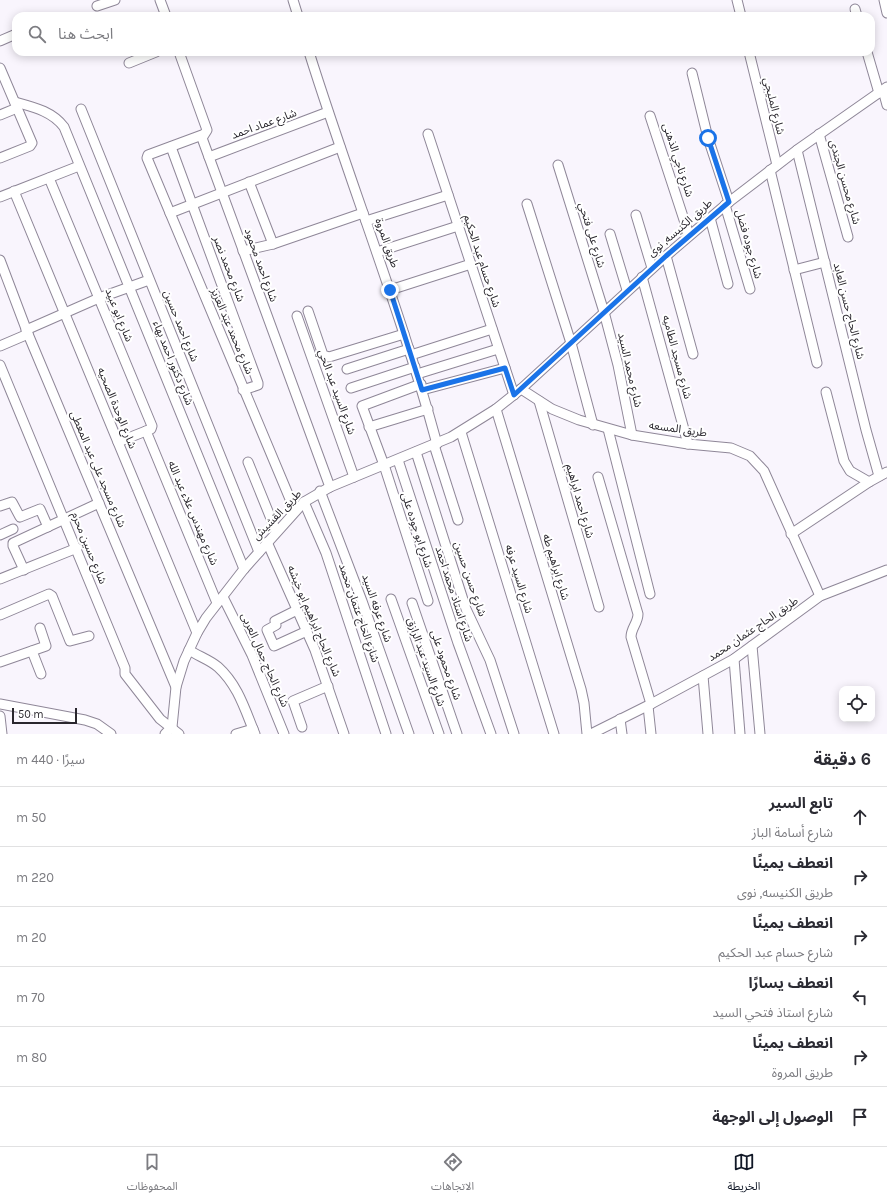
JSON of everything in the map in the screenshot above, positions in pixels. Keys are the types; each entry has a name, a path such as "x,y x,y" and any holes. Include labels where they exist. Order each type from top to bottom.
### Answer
{"street":[{"path":"98,6 115,0"},
{"path":"160,0 164,12"},
{"path":"293,0 297,12"},
{"path":"737,0 740,12"},
{"path":"884,0 887,13"},
{"path":"0,41 12,36"},
{"path":"129,63 146,56"},
{"name":"شارع احمد محمود","path":"180,56 207,130 202,135 209,157 330,487"},
{"name":"طريق المروة","path":"311,56 328,112 422,387 436,444 458,520"},
{"name":"شارع المليجي","path":"750,56 794,270 817,362"},
{"path":"869,56 883,90 887,105"},
{"path":"0,158 30,146 32,142 16,105 4,89 1,73"},
{"name":"شارع جوده فضل","path":"692,73 708,138 750,289"},
{"name":"طريق الكنيسه, نوى","path":"521,389 642,277 710,218 797,150 883,90"},
{"path":"0,115 16,105"},
{"name":"شارع دكتور احمد بهاء","path":"16,105 43,111 60,122 129,286 244,569"},
{"name":"شارع احمد حسين","path":"81,109 259,552"},
{"name":"شارع عماد احمد","path":"209,157 328,112"},
{"name":"شارع ناجي الذهنى","path":"650,116 690,235"},
{"name":"شارع حسام عبد الحكيم","path":"428,134 514,395"},
{"name":"شارع محسن الجندى","path":"819,134 848,237"},
{"path":"170,147 202,135"},
{"name":"شارع محمد عبد العزيز","path":"170,147 148,156 148,160 243,390 295,511"},
{"name":"شارع محمد نصر","path":"170,147 258,383 258,385 243,390"},
{"path":"170,213 340,147"},
{"name":"شارع الحاج حسن العابد","path":"797,150 866,430 883,474"},
{"name":"شارع على فتحي","path":"558,165 604,312"},
{"path":"0,197 79,166"},
{"name":"شارع ابو عبيد","path":"49,178 152,426 146,431"},
{"path":"249,182 273,244"},
{"name":"شارع الوحدة الصحيه","path":"14,191 197,633"},
{"path":"243,251 448,195"},
{"path":"527,204 571,343 593,425"},
{"path":"636,214 652,268"},
{"path":"710,218 728,284"},
{"path":"377,252 458,226"},
{"path":"610,234 628,290"},
{"path":"666,256 692,354"},
{"name":"شارع مسجد على عبد المعطى","path":"0,260 27,332 176,687"},
{"path":"794,270 825,262"},
{"path":"390,290 471,264"},
{"name":"شارع مسجد الطاميه","path":"642,277 688,444"},
{"path":"0,346 64,313 129,286 149,280"},
{"path":"308,311 323,355 332,356 404,334"},
{"name":"شارع محمد السيد","path":"604,312 618,364 632,435"},
{"name":"شارع السيد عبد الحي","path":"297,316 354,477"},
{"path":"347,369 492,329"},
{"path":"351,388 498,348"},
{"name":"شارع حسين محرم","path":"0,365 125,668 125,674 172,732"},
{"path":"422,387 505,368"},
{"name":"شارع ابو جوده على","path":"422,387 363,405 428,601"},
{"name":"طريق القشيش","path":"172,732 176,687 189,650 197,633 220,600 266,542 304,502 320,491 384,466 461,432 496,409 521,389"},
{"name":"طريق المسعه","path":"521,389 565,415 593,425 632,435 688,444 731,448 741,451 758,463 764,471 820,596"},
{"path":"826,392 844,461 850,471 869,482"},
{"name":"شارع احمد ابراهيم","path":"539,401 599,607"},
{"path":"369,426 428,409"},
{"name":"شارع ابراهيم طه","path":"496,409 581,689 587,734"},
{"path":"608,429 650,594"},
{"path":"118,442 146,431"},
{"name":"شارع مهندس علاء عبد الله","path":"146,431 220,600"},
{"name":"شارع السيد عرفه","path":"461,432 554,734"},
{"name":"شارع حسن حسين","path":"416,452 466,609 490,660 514,734"},
{"name":"شارع استاذ محمد احمد","path":"398,460 458,643 491,734"},
{"path":"248,462 276,531"},
{"path":"791,534 883,474"},
{"path":"598,477 638,614 638,620 631,633 631,637 650,705 650,734"},
{"name":"شارع عرفه السيد","path":"320,491 362,601 409,734"},
{"path":"0,506 12,502 20,517 40,510 48,527"},
{"name":"شارع الحاج عتمان محمد","path":"304,502 326,553 386,734"},
{"path":"24,570 13,544 99,503"},
{"path":"0,535 13,529"},
{"name":"شارع الحاج ابراهيم ابو خيشه","path":"266,542 307,631 344,734"},
{"path":"0,579 76,548"},
{"name":"طريق الحاج عثمان محمد","path":"591,734 650,705 734,659 820,596 887,570"},
{"path":"0,615 50,595 70,641 89,636"},
{"name":"شارع السيد عبد الرازق","path":"391,599 439,734"},
{"name":"شارع الحاج جمال العربى","path":"220,600 252,655 284,734"},
{"name":"شارع محمود على","path":"412,603 457,734"},
{"path":"297,610 275,621 276,625 266,630 271,641 274,646 307,631"},
{"path":"0,662 47,645 40,628"},
{"path":"752,646 760,734"},
{"path":"189,650 217,666 228,677 236,689 254,731 236,734"},
{"path":"32,651 41,674"},
{"path":"734,659 740,734"},
{"path":"703,676 708,734"},
{"path":"302,727 292,701 328,686"},
{"path":"0,704 85,720 97,724 111,734"},
{"path":"0,716 2,734"},
{"path":"620,719 622,734"}],"route":[{"path":"390,290 422,390 505,368 514,395 666,256 729,202 708,138"}]}
